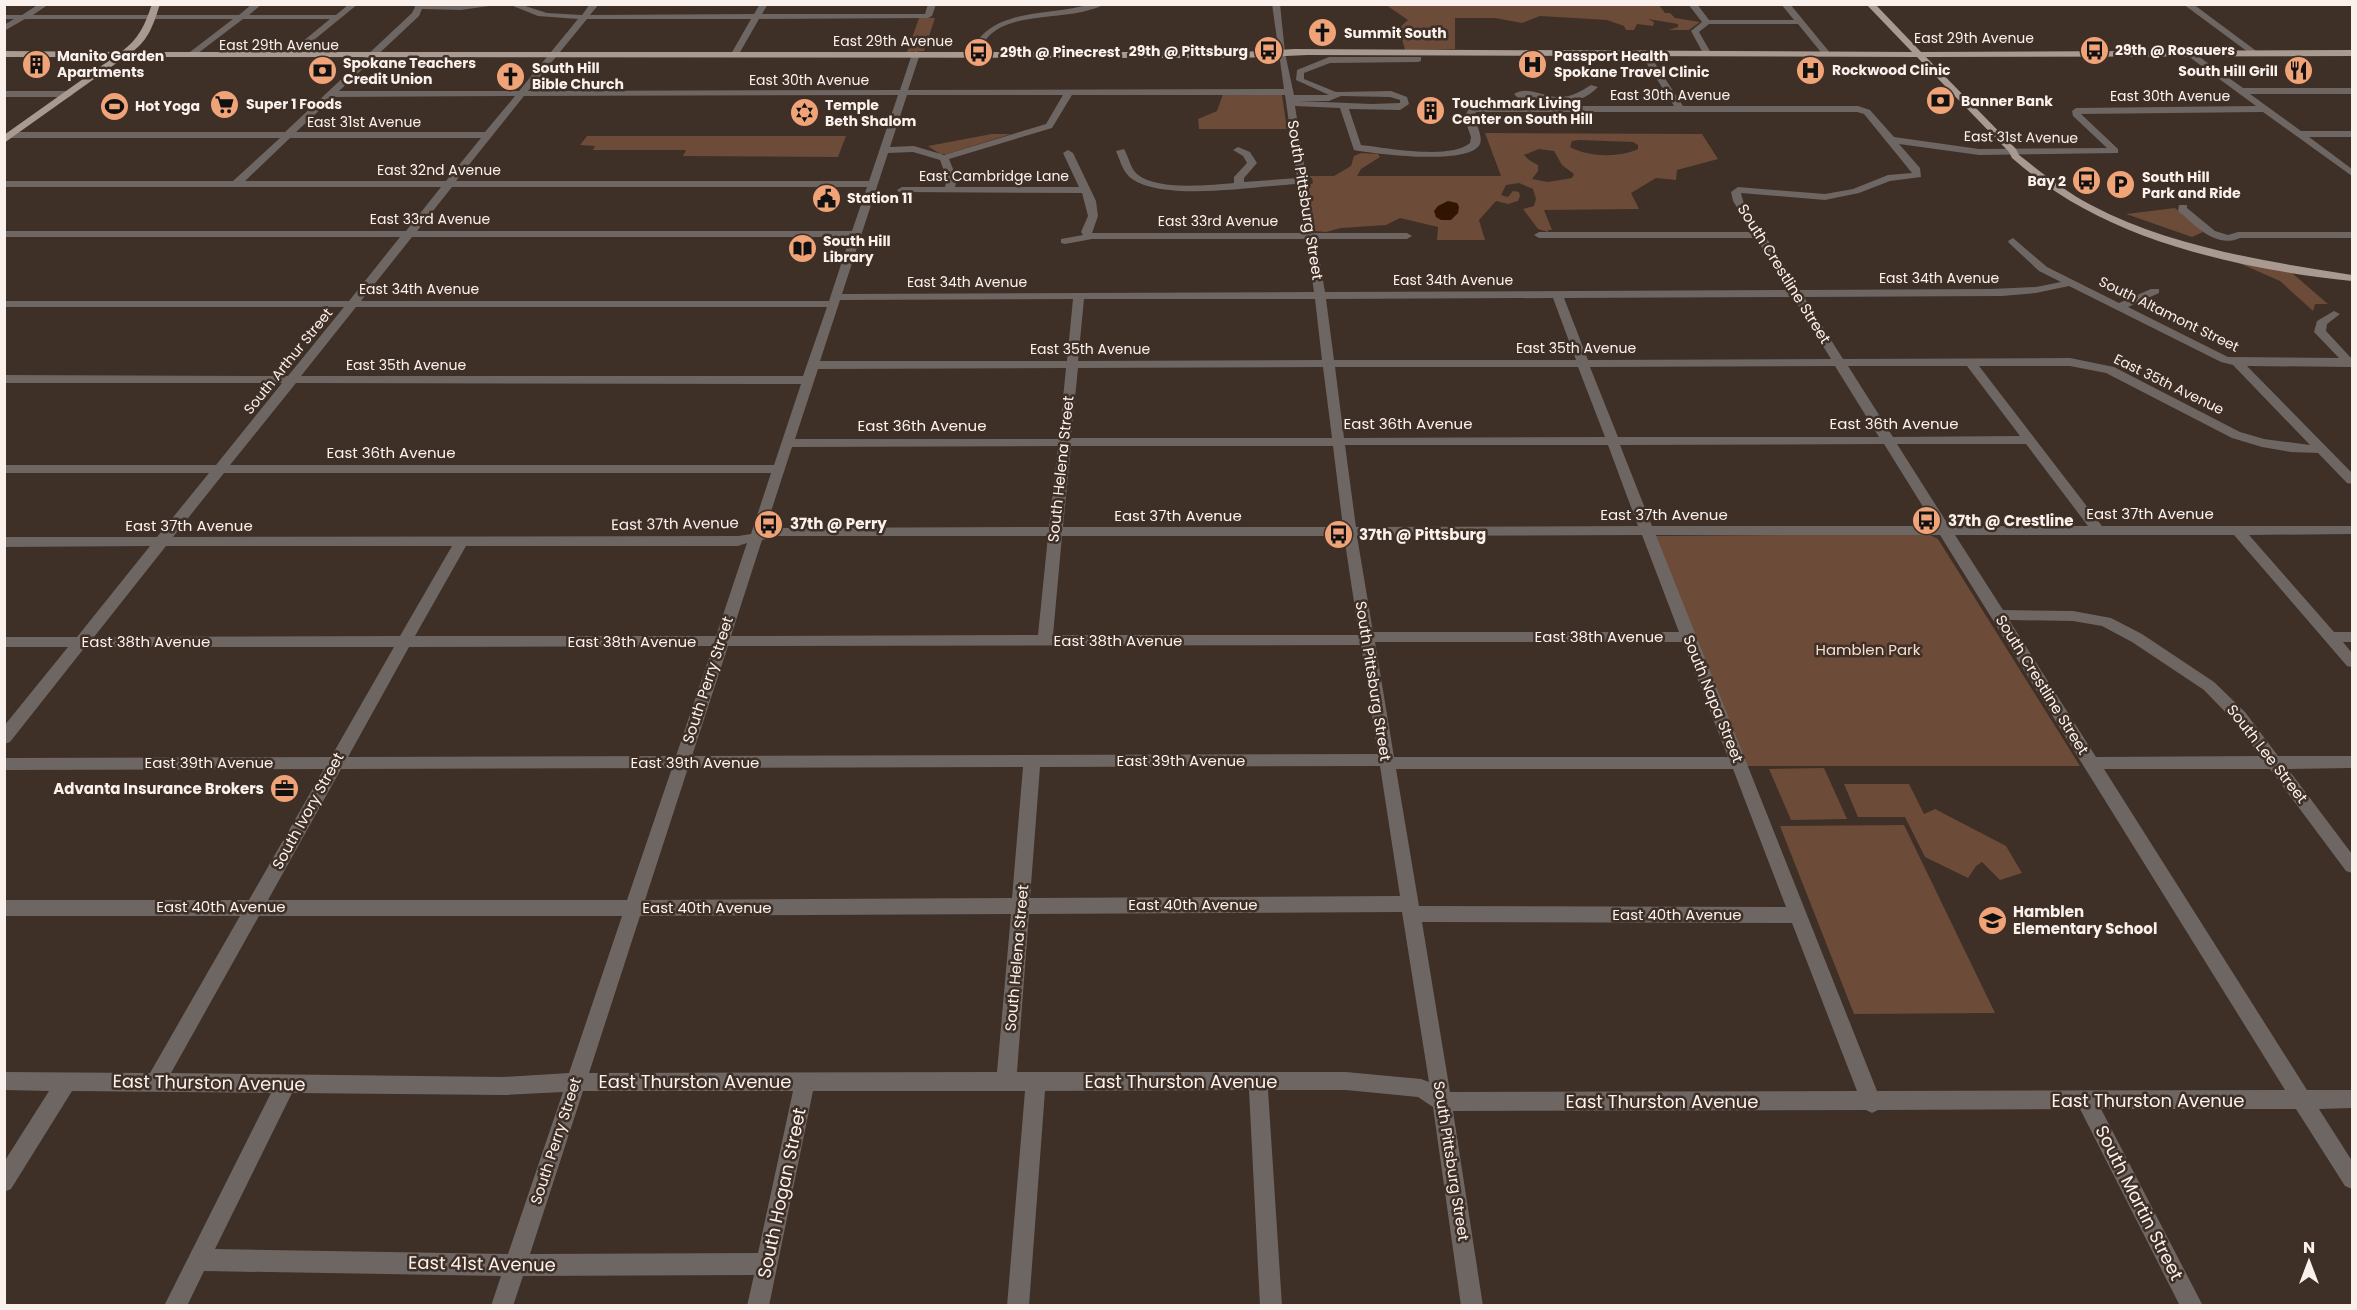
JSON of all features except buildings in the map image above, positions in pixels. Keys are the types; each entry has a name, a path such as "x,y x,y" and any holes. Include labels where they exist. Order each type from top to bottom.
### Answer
{"main road":[{"path":"8,137 122,56 144,37 156,4"},
{"path":"1870,4 1915,53 2013,151 2067,189 2148,227 2241,255 2352,274"},
{"name":"East 29th Avenue","path":"4,55 2352,53"},
{"name":"East 29th Avenue","path":"122,56 293,54 370,56"},
{"path":"2013,151 2014,156 2026,167 2059,190 2097,211 2132,225 2175,241 2234,257 2352,278"}],"street":[{"path":"4,29 45,4"},
{"path":"193,54 258,4"},
{"path":"293,54 354,4"},
{"path":"236,184 416,14 418,6 460,8 499,4"},
{"path":"512,4 524,11 545,16 585,17 928,16 932,4"},
{"name":"South Arthur Street","path":"4,738 595,4"},
{"path":"735,54 764,4"},
{"path":"974,54 983,34 1006,22 1070,13 1101,4"},
{"name":"South Pittsburg Street","path":"1276,4 1320,296 1350,532 1442,1102 1472,1305"},
{"path":"1692,4 1707,22"},
{"path":"1785,4 1825,53"},
{"path":"2187,4 2255,53"},
{"path":"4,17 336,17"},
{"path":"1707,53 1695,31 1707,22 1800,22"},
{"path":"1644,53 1680,108"},
{"name":"South Perry Street","path":"502,1305 777,469 873,184 887,150 916,54"},
{"path":"2191,54 2352,173"},
{"path":"1331,99 1391,94 1404,99 1405,104 1400,107 1344,107 1300,80 1300,72 1329,60 1418,59"},
{"path":"1533,108 1518,94 1528,93 1566,100 1578,98 1594,87"},
{"name":"East 30th Avenue","path":"2243,91 2352,92"},
{"path":"887,150 890,153 918,150 944,158 1049,126 1068,93"},
{"name":"East 30th Avenue","path":"330,94 1068,93 1331,99"},
{"path":"4,94 69,94"},
{"name":"East 30th Avenue","path":"1344,107 1356,148 1446,155 1468,150 1476,144 1476,137 1468,117 1471,110 1477,109 1864,109 1892,140"},
{"name":"East 30th Avenue","path":"2115,151 2076,114 2076,111 2081,109 2267,109"},
{"name":"East 31st Avenue","path":"241,135 278,131 304,119"},
{"path":"2300,134 2352,134"},
{"name":"East 31st Avenue","path":"8,137 488,135"},
{"name":"East 31st Avenue","path":"1892,140 1969,151 2115,151"},
{"name":"South Crestline Street","path":"1892,140 1918,175 1888,178 1856,191 1825,197 1737,190 1738,201 2352,1179"},
{"path":"1238,150 1247,154 1252,163 1239,177 1239,186"},
{"path":"1121,151 1130,171 1137,178 1155,184 1239,186 1275,181 1302,181"},
{"path":"1068,153 1091,201 1093,216 1089,231"},
{"path":"944,158 952,180 950,189"},
{"name":"East 32nd Avenue","path":"4,184 873,184"},
{"name":"East Cambridge Lane","path":"902,190 1086,190"},
{"path":"2183,207 2182,209 2211,233 2229,239 2238,235 2352,235"},
{"name":"East 33rd Avenue","path":"1065,241 1089,231 1407,237"},
{"name":"East 33rd Avenue","path":"4,234 856,234"},
{"path":"1539,235 1758,235"},
{"name":"South Altamont Street","path":"2013,241 2043,269 2225,360 2237,362 2352,480"},
{"name":"East 34th Avenue","path":"4,304 354,304 834,301 1079,296 2021,292 2049,289 2070,283"},
{"path":"2119,307 2156,291"},
{"name":"South Napa Street","path":"1557,295 1688,637 1872,1102"},
{"name":"South Helena Street","path":"1045,641 1079,296"},
{"path":"2334,314 2321,322 2320,332 2351,363"},
{"path":"1970,362 2099,531"},
{"name":"East 35th Avenue","path":"812,365 2070,362 2098,367 2138,384 2236,435 2262,443 2291,448 2321,449"},
{"path":"2237,362 2351,363"},
{"name":"East 35th Avenue","path":"4,379 807,380"},
{"name":"East 36th Avenue","path":"786,443 2030,440"},
{"name":"East 36th Avenue","path":"4,469 777,469"},
{"name":"East 37th Avenue","path":"4,542 738,541 777,532 2352,530"},
{"path":"2238,531 2352,662"},
{"name":"South Ivory Street","path":"156,1082 461,542"},
{"name":"South Lee Street","path":"1997,615 2073,616 2106,622 2137,638 2209,686 2239,716 2352,866"},
{"name":"East 38th Avenue","path":"4,642 1045,641 1688,637"},
{"path":"2331,637 2352,637"},
{"name":"East 39th Avenue","path":"4,764 1386,761 1739,763"},
{"name":"South Helena Street","path":"1006,1082 1032,762"},
{"path":"2091,763 2352,762"},
{"name":"East 40th Avenue","path":"4,908 1021,906 1798,915"},
{"name":"East Thurston Avenue","path":"4,1081 503,1086 576,1082 1258,1081 1391,1084 1421,1088 1442,1102 2352,1099"},
{"name":"South Hogan Street","path":"758,1305 805,1081"},
{"path":"1258,1081 1271,1305"},
{"path":"4,1182 66,1082"},
{"path":"1018,1305 1036,1082"},
{"path":"175,1305 286,1084"},
{"name":"South Martin Street","path":"2086,1101 2192,1305"},
{"name":"East 41st Avenue","path":"197,1260 515,1265 767,1264"}],"green space":[{"path":"1386,5 1659,5 1665,13 1670,13 1675,18 1700,22 1689,30 1668,30 1678,27 1678,24 1648,19 1654,22 1653,26 1637,24 1634,30 1626,30 1624,26 1607,20 1540,16 1522,23 1495,18 1455,18 1455,49 1405,50 1399,28 1408,20"},
{"path":"919,18 935,18 924,51 907,52"},
{"path":"1223,94 1282,95 1287,129 1199,129 1198,119 1217,111"},
{"path":"1485,133 1702,134 1718,159 1677,170 1676,180 1656,178 1631,193 1639,209 1544,210 1552,230 1548,232 1538,229 1523,209 1534,206 1536,199 1533,189 1519,183 1506,185 1501,195 1508,197 1513,191 1519,192 1520,196 1518,201 1508,204 1496,201 1479,220 1485,240 1437,240 1438,227 1400,218 1386,225 1341,228 1326,232 1315,231 1307,186 1313,183 1312,178 1306,176 1334,176 1351,166 1354,156 1361,153 1378,154 1380,157 1361,169 1357,176 1501,176","holes":["1572,141 1633,142 1638,145 1638,149 1613,155 1586,153 1570,147","1539,149 1554,151 1562,165 1574,174 1572,178 1548,182 1532,179 1538,171 1538,165 1524,155"]},
{"path":"992,134 1011,134 947,154 940,154 928,146"},
{"path":"587,136 846,136 838,157 683,156 686,150 593,150 595,146 580,145"},
{"path":"2175,208 2203,232 2192,237 2126,214"},
{"path":"2232,260 2292,273 2328,304 2315,304 2313,311 2280,281"},
{"name":"Hamblen Park","path":"1928,534 1938,539 2080,766 1747,766 1656,536"},
{"path":"1824,768 1847,819 1791,820 1769,769"},
{"path":"1844,784 1909,784 1924,814 1935,809 2006,846 2022,873 2000,880 1982,862 1976,866 1968,878 1925,857 1905,817 1858,817"},
{"path":"1904,825 1995,1013 1854,1014 1780,826"}],"shaded area":[{"path":"1448,201 1457,203 1458,213 1451,220 1441,220 1436,217 1434,211"}],"place":[{"name":"Summit South","path":"1323,33"},
{"name":"29th @ Rosauers","path":"2094,50"},
{"name":"29th @ Pittsburg","path":"1269,51"},
{"name":"29th @ Pinecrest","path":"979,52"},
{"name":"Manito Garden Apartments","path":"36,64"},
{"name":"Passport Health Spokane Travel Clinic","path":"1533,64"},
{"name":"Rockwood Clinic","path":"1811,70"},
{"name":"Spokane Teachers Credit Union","path":"322,71"},
{"name":"South Hill Grill","path":"2299,71"},
{"name":"South Hill Bible Church","path":"511,76"},
{"name":"Banner Bank","path":"1940,101"},
{"name":"Super 1 Foods","path":"225,104"},
{"name":"Hot Yoga","path":"114,106"},
{"name":"Touchmark Living Center on South Hill","path":"1431,111"},
{"name":"Temple Beth Shalom","path":"804,113"},
{"name":"Bay 2","path":"2087,181"},
{"name":"South Hill Park and Ride","path":"2121,185"},
{"name":"Station 11","path":"826,198"},
{"name":"South Hill Library","path":"802,249"},
{"name":"37th @ Crestline","path":"1927,521"},
{"name":"37th @ Perry","path":"769,524"},
{"name":"37th @ Pittsburg","path":"1338,535"},
{"name":"Advanta Insurance Brokers","path":"285,789"},
{"name":"Hamblen Elementary School","path":"1992,921"}]}
